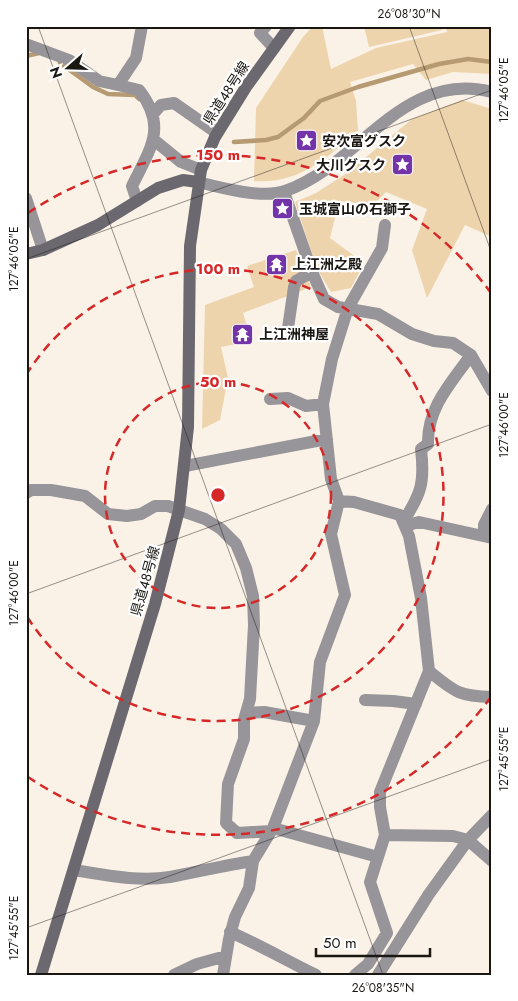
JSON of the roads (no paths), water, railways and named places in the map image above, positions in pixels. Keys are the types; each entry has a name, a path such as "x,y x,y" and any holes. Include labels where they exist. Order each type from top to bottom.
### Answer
{"main road":[{"name":"県道48号線","path":"41,975 155,604 179,510 185,466 189,391 190,246 200,176 217,133 246,87 290,26"},
{"path":"26,254 43,250 98,225 170,183 200,176"}],"street":[{"path":"118,85 136,58 142,26"},
{"path":"266,26 260,33 274,48"},
{"path":"26,44 69,60 99,81 139,90 154,118 154,139 132,186 137,201"},
{"path":"154,139 200,176 258,193 284,192 315,176 398,111 424,98 452,88 468,88 492,92"},
{"path":"154,118 161,106 174,102 217,133"},
{"path":"284,192 312,272 324,299 338,307 378,314 412,334 434,342 453,343 471,355 492,390"},
{"path":"26,198 43,250"},
{"path":"223,975 230,932 249,888 253,861 272,830 314,721 320,662 345,595 331,534 339,501 331,479 323,404 332,359 348,308 382,248 385,225"},
{"path":"288,328 296,281 312,272"},
{"path":"404,524 418,500 424,473 421,449 428,444 430,420 440,397 471,355"},
{"path":"270,399 288,398 306,406 323,404"},
{"path":"185,466 327,439"},
{"path":"26,493 51,490 85,496 108,514 127,516 141,514 155,506 168,506 205,519 221,529 236,544 246,568 254,596 254,625 250,699 246,714 244,739 228,784 226,824 237,833 272,830 378,857"},
{"path":"339,501 354,502 400,515 404,524 421,598 429,671 380,792 380,807 385,835 370,882 387,932 368,964 355,975"},
{"path":"404,524 419,522 488,537 484,524 492,509"},
{"path":"429,671 450,688 466,696 492,697"},
{"path":"365,700 416,704"},
{"path":"246,714 264,712 314,721"},
{"path":"378,975 429,894 468,840 492,815"},
{"path":"385,835 453,836 468,840 492,861"},
{"path":"74,870 134,879 169,877 253,861"},
{"path":"230,932 268,948 291,963 316,975"},
{"path":"174,975 197,964 226,956"}],"waterway":[{"path":"26,56 39,53"},
{"path":"234,142 266,140 278,137 304,118 320,101 358,87 439,64 468,59 492,62"},
{"path":"60,63 93,87 108,94 135,95 139,99"}],"place":[{"name":"安次富グスク","path":"306,141"},
{"name":"大川グスク","path":"402,165"},
{"name":"玉城富山の石獅子","path":"283,209"},
{"name":"上江洲之殿","path":"276,264"},
{"name":"上江洲神屋","path":"243,334"}]}
